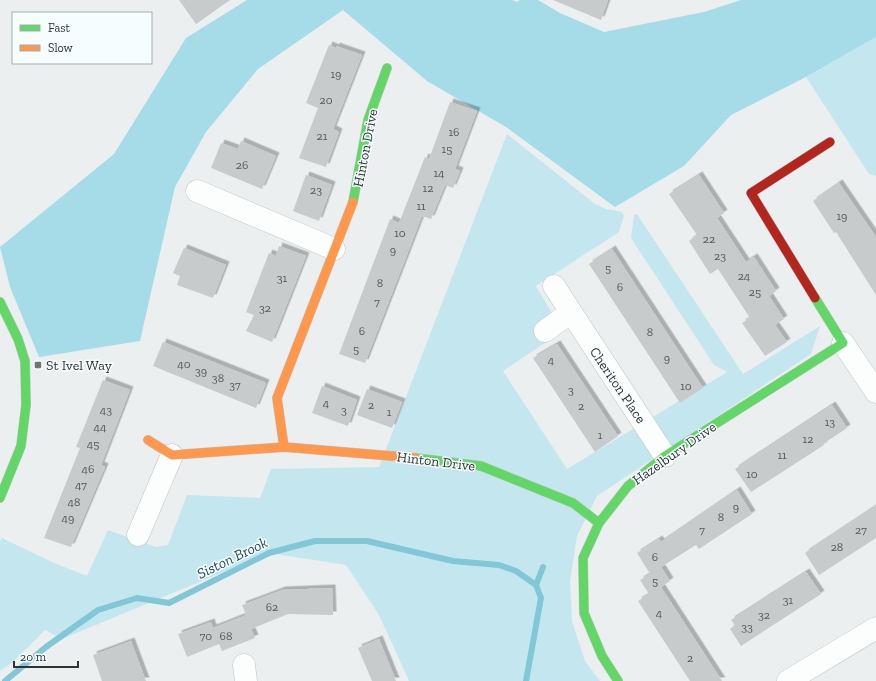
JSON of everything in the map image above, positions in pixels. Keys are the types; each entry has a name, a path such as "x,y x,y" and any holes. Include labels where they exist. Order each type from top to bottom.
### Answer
{"street":[{"name":"Hinton Drive","path":"284,447 277,398 356,196 368,120 387,68"},
{"path":"830,142 751,193 843,343 876,392"},
{"path":"197,191 334,249"},
{"name":"Cheriton Place","path":"554,286 570,313 665,456"},
{"path":"0,302 16,335 25,362 27,418 22,445 14,470 0,498"},
{"path":"545,331 570,313"},
{"name":"Hazelbury Drive","path":"618,681 602,656 584,613 584,558 599,523 628,486 665,456 843,343"},
{"path":"138,535 172,454 148,440"},
{"name":"Hinton Drive","path":"172,454 284,447 398,456 481,466 573,503 599,523"},
{"path":"788,681 876,628"}],"shaded area":[{"path":"247,0 512,0 517,2 520,0 538,0 560,13 604,32 704,12 741,0 876,0 876,37 806,77 731,115 684,166 615,207 506,127 427,81 343,10 258,69 206,132 175,187 140,341 39,357 10,287 0,247 114,154 186,38"},
{"path":"876,37 876,176 869,174 806,77"},
{"path":"507,134 595,204 606,209 622,212 624,216 619,232 536,286 552,313 549,340 503,371 567,469 727,372 714,365 631,238 634,215 637,214 743,374 820,326 811,354 597,496 577,536 570,581 572,621 585,661 600,681 409,681 379,615 346,565 269,553 62,639 45,630 13,662 0,671 0,541 2,538 54,563 87,576 108,530 156,547 168,545 187,495 260,498 271,469 379,467"}],"building":[{"path":"179,0 230,0 196,24"},
{"path":"553,0 608,0 601,20"},
{"path":"329,45 362,55 333,129 339,132 326,167 299,158 318,108 306,103"},
{"path":"450,102 477,111 455,169 460,171 453,188 445,185 431,219 422,216 365,363 339,354 390,219 399,223 425,157 429,159"},
{"path":"241,141 276,156 262,189 211,168 221,143 238,149"},
{"path":"306,175 332,185 319,221 293,211"},
{"path":"699,175 724,213 717,218 746,262 754,257 776,291 769,296 784,319 775,325 787,342 765,356 742,323 750,318 718,269 710,274 689,241 697,235 669,194"},
{"path":"839,183 876,237 876,295 836,232 834,233 813,201"},
{"path":"279,246 306,256 272,342 246,331 254,315 246,312 269,253 276,256"},
{"path":"184,248 226,265 213,298 177,285 180,276 173,273"},
{"path":"612,249 703,388 680,403 589,264"},
{"path":"163,342 266,383 256,408 153,366"},
{"path":"557,344 618,436 595,452 533,358"},
{"path":"103,380 130,390 101,465 105,467 71,547 44,538 80,448 76,447"},
{"path":"322,386 357,400 348,426 312,413"},
{"path":"367,389 402,402 392,428 357,415"},
{"path":"832,405 847,428 823,444 824,445 751,492 735,469"},
{"path":"737,490 752,514 699,549 696,545 650,574 637,553 659,539 661,542"},
{"path":"876,506 876,538 819,575 805,553"},
{"path":"661,567 670,581 661,587 722,681 690,681 638,601 649,594 640,580"},
{"path":"806,572 821,594 741,646 730,629 735,625 731,620"},
{"path":"332,588 333,615 288,614 251,629 255,638 222,651 219,644 187,657 178,634 211,622 213,628 246,615 242,605 282,590"},
{"path":"379,639 396,681 372,681 358,648"},
{"path":"131,641 146,681 102,681 93,655"}],"waterway":[{"name":"Siston Brook","path":"5,681 46,647 98,610 137,598 169,603 269,553 315,541 367,541 453,561 499,565 516,571 536,585 541,598 526,681"},
{"path":"536,585 543,567"}],"traffic: fast":[{"path":"353,202 368,120 387,68"},
{"path":"618,681 602,656 584,613 583,558 599,523 628,486 665,456 843,343 815,298"},
{"path":"0,302 18,339 25,361 26,405 21,446 0,498"},
{"path":"416,458 481,466 573,503 599,523"}],"traffic: slow":[{"path":"284,447 277,398 353,202"},
{"path":"148,440 172,455 284,447 416,458"}],"traffic: jam":[{"path":"815,298 751,193 830,142"}],"place":[{"name":"St Ivel Way","path":"38,365"}]}
